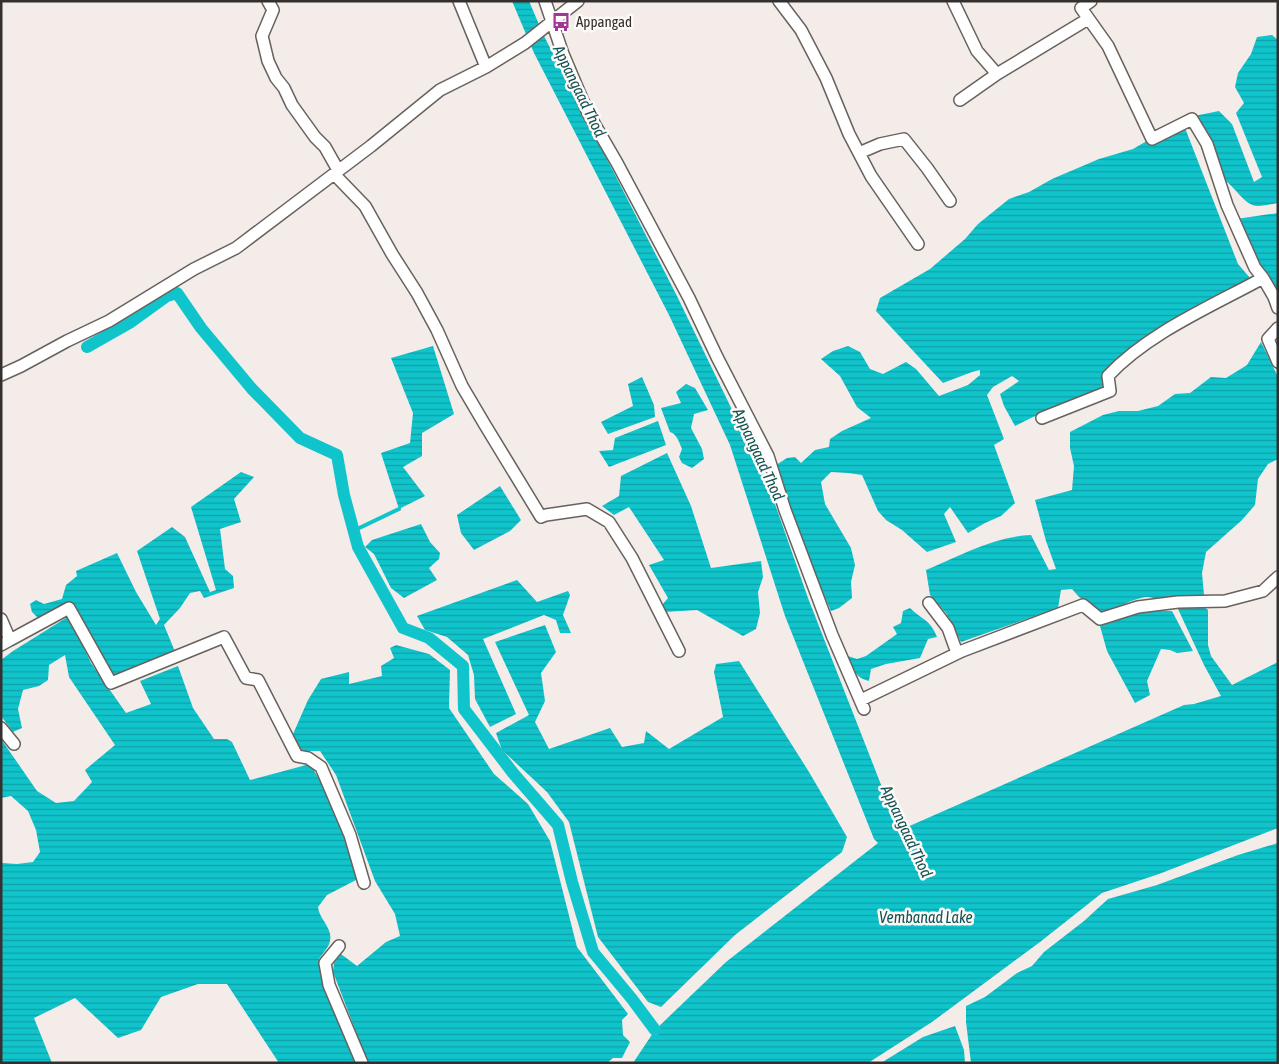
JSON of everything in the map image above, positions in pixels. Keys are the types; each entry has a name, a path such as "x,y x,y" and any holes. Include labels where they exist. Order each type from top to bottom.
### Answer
{"street":[{"path":"268,1 273,10 262,36 268,61 292,104 315,137 325,147 336,172 365,206 417,293 437,330 462,386 540,517 587,509 609,522 632,558 679,651"},
{"path":"459,1 486,67"},
{"path":"545,1 549,26 588,113 684,289 716,357 768,456 785,510 832,635 862,704 957,653 1083,605 1100,619 1138,607 1178,602 1225,601 1263,591 1278,577"},
{"path":"1,375 109,321 194,269 236,248 440,90 486,67 525,43 549,26 578,1"},
{"path":"779,1 801,30 826,78 849,134 871,176 918,244"},
{"path":"954,1 977,51 997,74"},
{"path":"1091,1 1081,8 1108,46 1152,139 1192,119 1207,144 1227,206 1255,268 1264,278 1278,308"},
{"path":"960,100 997,74 1088,19"},
{"path":"859,153 880,144 904,140 927,168 950,201"},
{"path":"1042,418 1110,390 1108,376 1136,352 1178,324 1264,278"},
{"path":"1278,328 1268,339 1278,362"},
{"path":"929,603 948,628 957,653"},
{"path":"1,619 5,643 69,608 111,684 224,637 246,678 258,680 297,756 308,758 320,767 350,835 364,883"},
{"path":"1,728 14,744"},
{"path":"339,946 325,963 329,985 362,1063"}],"water":[{"name":"Vembanad Lake","path":"512,1 529,1 543,34 677,296 768,484 808,598 896,823 905,828 1184,705 1221,696 1204,665 1178,609 1201,605 1208,610 1208,645 1211,656 1232,685 1278,662 1278,828 1159,874 1102,893 1040,942 932,1022 868,1063 633,1063 655,1030 726,962 878,843 874,839 785,616 730,445 669,315 534,53"},
{"path":"1272,35 1278,40 1278,203 1258,206 1248,203 1224,180 1189,117 1219,111 1232,124 1254,182 1262,177 1236,113 1244,103 1235,87 1238,73 1251,54 1257,37"},
{"path":"1185,128 1238,264 1251,279 1149,338 1105,387 1086,398 1033,417 1015,426 1000,394 1019,381 1012,376 993,387 987,395 1004,439 994,445 1015,503 1001,516 968,533 950,507 944,514 956,542 927,552 902,530 886,520 878,511 862,475 831,472 821,482 825,504 851,548 855,565 851,582 852,598 839,608 831,611 773,467 787,458 795,457 801,463 815,450 829,447 830,439 842,431 871,418 857,407 840,376 821,359 833,351 848,346 860,352 870,369 883,374 906,362 916,369 939,396 968,385 980,375 980,370 943,383 876,311 880,298 930,269 965,239 978,224 1009,199 1029,192 1052,179 1099,159 1133,149 1152,138"},
{"path":"1278,213 1278,292 1273,283 1262,274 1229,220"},
{"path":"1261,342 1278,377 1278,459 1268,464 1258,479 1255,505 1242,520 1206,552 1202,573 1204,595 1167,599 1146,597 1101,612 1079,597 1072,589 1061,590 1058,608 961,642 946,613 930,595 926,570 991,543 1018,536 1031,535 1049,570 1056,569 1035,500 1072,490 1074,466 1070,448 1070,432 1103,415 1119,411 1138,411 1158,406 1175,394 1190,393 1211,377 1226,378 1247,365"},
{"path":"433,346 454,414 422,433 422,456 403,467 425,496 399,509 381,453 410,443 413,413 391,358"},
{"path":"642,377 654,405 655,417 608,434 601,422 633,406 628,384"},
{"path":"686,384 695,388 708,410 694,414 691,428 702,449 704,459 692,468 682,463 679,457 682,449 679,441 670,432 661,408 681,403 676,392"},
{"path":"658,421 666,445 609,467 599,451 613,450 615,438"},
{"path":"667,453 691,506 711,568 761,561 763,577 758,592 760,613 756,629 743,636 697,610 664,612 662,605 668,598 649,565 664,560 629,507 614,515 602,506 619,496 621,476"},
{"path":"241,472 254,477 234,499 241,522 220,529 225,569 233,576 234,588 204,598 200,591 190,593 180,608 164,625 176,654 114,680 76,607 70,604 40,620 32,612 30,604 36,600 44,604 62,599 66,585 77,576 76,571 117,553 136,592 156,625 160,619 137,551 172,527 185,537 210,592 216,590 191,507"},
{"path":"500,486 521,520 510,531 474,550 461,533 457,515"},
{"path":"421,524 430,542 440,553 439,559 429,568 437,580 404,598 391,588 374,554 365,547 372,540"},
{"path":"517,580 537,602 568,591 570,595 563,615 571,633 560,633 556,620 544,615 483,639 516,714 490,727 475,699 474,675 468,655 447,637 425,630 417,616"},
{"path":"910,608 929,623 937,637 928,639 920,658 886,664 871,669 869,681 860,678 848,656 857,659 866,656 897,634 893,627 901,623 903,611"},
{"path":"1141,611 1172,611 1193,651 1177,653 1161,649 1147,681 1150,695 1135,703 1107,651 1100,626"},
{"path":"69,616 91,663 126,713 151,704 140,681 178,666 193,708 214,739 227,739 232,742 250,780 310,764 325,789 346,837 358,879 327,895 318,907 330,932 328,946 319,959 321,975 358,1063 279,1063 227,984 198,984 161,997 141,1030 118,1038 75,998 34,1018 52,1063 1,1063 1,860 2,863 17,864 33,862 40,852 36,830 28,811 11,796 1,798 1,739 37,791 56,803 74,801 92,782 85,770 115,745 69,677 65,655 49,665 48,680 39,686 23,690 18,709 22,728 13,732 1,716 1,660"},
{"path":"545,625 556,652 541,673 545,701 535,722 549,749 610,728 622,747 644,743 646,731 669,749 723,717 714,672 716,664 739,661 809,772 847,837 842,852 735,935 661,1007 648,1002 598,937 569,822 547,792 502,750 496,733 529,715 495,642"},
{"path":"396,645 429,654 450,670 449,708 494,774 528,804 550,841 577,947 628,1014 622,1020 623,1035 630,1042 622,1058 613,1058 607,1063 368,1063 333,972 334,963 341,954 357,966 386,942 400,936 395,914 375,881 336,775 320,751 301,751 293,734 308,700 321,679 349,672 349,684 382,676 381,666 394,658 390,648"},
{"path":"1278,843 1278,1063 971,1063 966,1006 985,997 1017,973 1032,966 1044,952 1084,921 1108,899 1157,885 1238,855"},
{"path":"955,1026 964,1050 965,1063 881,1063 923,1037"}],"waterway":[{"path":"87,347 131,322 167,296 177,293 201,328 252,389 300,438 337,455 344,495 358,547 403,628 429,638 463,666 464,709 513,773 558,825 572,882 593,952 655,1030"},
{"path":"353,531 399,509"}],"place":[{"name":"Appangad","path":"561,22"}],"water label":[{"name":"Appangaad Thod","path":"580,91"},
{"name":"Appangaad Thod","path":"759,454"},
{"name":"Appangaad Thod","path":"907,831"}]}
